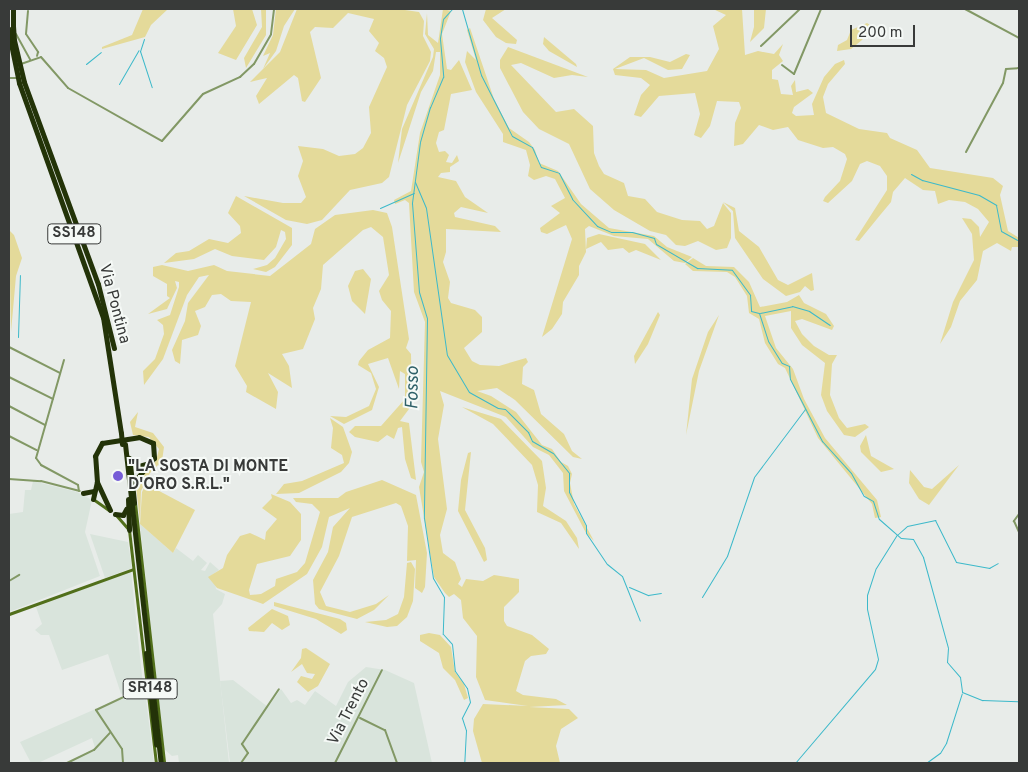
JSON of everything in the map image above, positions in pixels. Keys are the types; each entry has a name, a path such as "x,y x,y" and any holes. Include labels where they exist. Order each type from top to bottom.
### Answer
{"highway":[{"name":"Via Pontina","path":"13,9 11,28 19,65 105,308 122,433"},
{"name":"Via Pontina","path":"13,38 17,76 103,317 110,349 132,498 143,616"},
{"path":"110,510 100,493 97,482 95,454 106,442 148,438 156,449 152,461 138,477 134,488 129,530"},
{"name":"Via Pontina","path":"124,444 143,616"},
{"path":"124,444 134,488"},
{"path":"128,456 139,466 152,461"},
{"path":"93,499 93,491 97,482"},
{"path":"81,492 93,491"},
{"path":"93,499 100,493"},
{"path":"115,514 124,514 132,498"},
{"path":"132,498 133,514"},
{"name":"SR148","path":"143,616 155,735 162,763"},
{"name":"SR148","path":"143,616 162,763"},
{"path":"149,715 155,735"}],"street":[{"path":"37,56 43,58 68,88 162,141 203,94 240,77 254,64 271,34 274,9"},
{"path":"761,46 800,9"},
{"path":"782,65 794,74 821,9"},
{"path":"965,9 1019,38"},
{"path":"28,11 26,35 38,52 37,56"},
{"path":"27,22 31,23"},
{"path":"13,38 20,37 31,60"},
{"path":"19,65 37,56"},
{"path":"966,152 1003,83 1006,69 1019,68"},
{"path":"9,78 17,76"},
{"path":"9,347 60,373"},
{"path":"64,360 36,458 39,464 78,485 81,492"},
{"path":"9,377 53,399"},
{"path":"9,406 45,425"},
{"path":"9,436 37,450"},
{"path":"9,479 41,481 81,492 110,510 129,530 149,715 162,763"},
{"name":"Via Pontina","path":"132,498 162,763"},
{"path":"1019,514 1014,521 1019,532"},
{"path":"9,614 133,569"},
{"path":"9,581 19,575"},
{"name":"Via Trento","path":"335,763 360,717 382,670"},
{"path":"123,763 123,751 96,709 147,686"},
{"path":"241,763 248,753 242,744 279,689"},
{"path":"360,717 385,731 397,763"},
{"path":"68,763 94,750 110,733"}],"shaded area":[{"path":"143,9 168,9 151,25 145,37 102,49 102,47 132,35"},
{"path":"233,9 252,9 257,25 236,60 218,53 236,26"},
{"path":"261,9 266,9 266,35 246,68 244,58 262,27"},
{"path":"276,9 295,9 284,26 276,51 263,69 270,53 263,56 273,35"},
{"path":"297,9 398,9 419,12 424,21 423,36 431,52 430,61 407,105 389,177 382,183 350,190 322,220 307,224 286,220 244,196 283,203 301,203 306,197 298,176 303,161 298,146 323,149 339,156 355,154 363,148 371,133 369,107 387,67 384,58 375,51 379,43 369,31 374,19 348,13 333,28 315,27 310,32 321,78 305,102 302,101 298,78 294,75 259,104 256,96 267,78 250,82 280,52"},
{"path":"443,9 451,11 442,34 447,69 451,70 459,60 472,90 451,94 444,130 439,132 436,143 439,152 445,151 449,155 446,162 452,163 457,155 459,161 450,167 450,172 441,173 438,177 456,181 465,197 488,213 461,207 454,213 455,217 495,226 501,232 446,229 446,252 443,262 450,282 448,298 451,303 475,310 482,317 482,332 464,348 472,361 480,365 499,366 526,358 528,362 523,367 522,384 534,390 541,414 564,434 572,451 582,459 573,457 515,400 497,388 477,391 491,396 516,412 542,445 552,449 561,462 568,466 572,474 570,483 574,504 594,541 586,533 564,491 563,473 549,455 533,447 506,417 440,391 444,405 438,439 447,509 440,535 443,553 455,562 461,579 458,584 462,587 466,579 483,581 494,575 519,579 519,592 504,607 504,621 507,626 532,635 549,649 546,654 531,656 525,661 516,691 523,695 556,699 567,705 529,707 569,709 578,718 561,729 556,746 560,763 482,763 473,731 474,719 483,704 528,706 485,700 476,677 477,636 463,618 461,600 454,594 449,597 434,577 419,487 424,472 421,462 425,322 414,292 409,203 405,200 395,204 394,200 411,191 420,133 440,75 440,52 436,52 433,71 421,92 398,163 402,129 433,57 434,49 425,34 427,13 428,35 438,43"},
{"path":"486,9 506,9 492,18 517,40 516,44 506,43 496,37 483,20"},
{"path":"713,9 742,9 745,55 758,51 774,54 783,44 779,55 783,61 772,70 772,79 778,80 781,94 793,95 791,86 795,80 796,92 808,89 813,93 794,107 792,113 796,116 814,115 812,104 824,77 835,64 844,60 845,64 828,84 823,97 826,113 859,129 887,133 890,138 917,150 930,168 993,178 1003,186 1000,195 1008,231 1019,238 1019,247 1012,247 1011,251 997,243 983,251 977,280 960,301 951,327 940,344 953,302 974,260 972,234 962,218 971,219 979,227 980,237 989,222 978,209 965,202 949,200 938,204 935,191 923,190 905,178 893,192 891,202 859,241 855,240 887,190 887,176 880,166 867,161 860,164 852,181 828,203 823,201 840,181 847,159 845,154 833,147 823,148 798,140 788,127 773,130 759,125 743,144 734,146 735,123 741,108 739,102 717,101 710,126 701,138 694,135 700,114 695,93 659,96 641,117 634,115 641,95 650,85 641,78 615,75 613,69 630,57 650,57 670,62 686,54 690,55 682,69 668,70 644,58 615,69 646,70 664,78 707,71 719,49 713,26 726,15"},
{"path":"754,9 766,9 764,28 750,42 754,27"},
{"path":"867,23 870,25 869,30 862,40 851,49 837,51 838,45 847,40 851,30"},
{"path":"470,28 494,99 509,128 529,142 535,150 539,163 558,171 581,204 609,228 654,236 667,247 692,257 685,263 674,261 648,239 614,236 589,226 585,229 586,252 579,266 579,275 563,302 562,314 552,329 542,337 572,239 566,225 547,234 541,232 540,228 560,213 551,206 565,198 555,179 546,176 534,180 528,176 530,165 526,150 503,142 503,134 476,92 465,62 467,51 476,60 467,30"},
{"path":"544,37 576,64 577,67 549,51 543,44"},
{"path":"508,47 588,77 572,75 554,78 521,63 511,65 556,112 574,109 593,126 594,153 599,166 604,174 624,183 628,196 645,199 657,212 682,220 700,221 707,229 714,226 723,203 731,213 731,238 727,248 716,250 698,241 685,246 676,245 666,235 650,231 614,210 590,189 569,144 539,129 523,112 500,68 500,60"},
{"path":"236,196 292,228 292,245 275,267 266,272 253,269 267,265 275,258 286,239 285,232 281,230 276,247 264,260 232,256 215,249 194,259 164,263 176,253 189,251 209,239 228,243 241,233 240,226 228,213"},
{"path":"723,202 735,208 739,231 759,247 778,280 788,285 812,273 814,290 811,291 805,286 800,292 786,296 763,279 735,238 733,211"},
{"path":"373,210 387,213 392,227 409,339 406,348 411,354 412,405 400,421 409,423 416,480 411,478 405,459 402,427 398,428 394,439 387,435 378,442 355,437 349,432 355,426 381,426 405,399 405,374 400,371 399,389 388,358 368,364 379,387 372,410 344,424 330,416 346,417 369,406 376,389 371,373 358,365 359,361 368,350 390,338 391,311 382,300 379,291 389,275 383,237 371,227 363,230 323,265 321,289 313,308 315,319 303,349 282,354 289,366 292,388 268,373 278,392 276,409 246,392 247,386 235,366 251,302 231,301 221,294 212,295 205,307 195,311 201,326 198,335 182,340 180,364 175,361 172,350 185,321 188,303 209,275 199,277 187,295 163,359 144,385 143,371 155,359 164,334 163,325 157,320 170,315 179,287 179,282 175,281 177,288 167,309 148,314 170,298 167,296 167,284 153,276 153,267 162,265 188,271 214,265 227,271 270,276 311,244 315,229 335,215"},
{"path":"9,230 14,235 22,258 16,276 11,332"},
{"path":"599,234 645,244 661,260 636,250 629,253 623,248 608,250 601,242 586,249 587,238"},
{"path":"693,258 706,266 734,267 749,282 760,307 787,302 799,295 804,303 826,314 834,326 832,330 802,319 795,321 802,334 814,346 829,355 837,355 832,364 830,395 839,418 847,428 865,424 869,427 855,437 844,435 827,411 821,395 825,363 802,345 791,328 791,311 765,316 776,348 793,369 804,399 825,438 877,500 881,517 875,518 872,504 818,438 785,368 778,364 765,343 759,319 749,313 747,296 735,277 727,272 693,271 685,264"},
{"path":"363,269 371,279 365,314 352,301 348,286 355,271"},
{"path":"658,312 660,315 648,344 635,364 634,356"},
{"path":"719,315 699,371 686,435 692,379 708,332"},
{"path":"462,407 501,419 542,461 546,488 543,506 566,521 577,538 579,549 561,523 537,512 538,485 532,465 493,424"},
{"path":"138,412 135,427 153,433 164,447 162,461 150,473 141,491 140,521 136,487 140,476 156,461 159,449 149,437 133,435 130,422"},
{"path":"330,418 343,427 352,452 349,463 341,472 299,493 276,494 284,484 302,481 344,463 342,455 331,448 333,428"},
{"path":"866,435 871,456 894,469 881,472 861,452 860,446"},
{"path":"471,452 465,510 485,548 487,560 484,562 458,511 461,480 468,453"},
{"path":"959,465 929,505 919,499 909,483 910,470 924,487 932,489"},
{"path":"382,480 416,495 427,553 425,587 422,593 415,588 416,560 407,561 408,526 401,506 396,503 352,517 339,556 320,592 326,606 350,612 376,604 389,595 374,610 357,619 319,609 315,604 313,580 328,552 333,527 350,508 329,517 322,547 307,574 263,604 217,588 208,577 223,568 227,555 240,536 250,533 265,540 266,532 277,519 262,508 272,498 271,494 290,502 301,514 301,540 290,556 257,564 249,590 250,595 261,594 275,586 276,579 297,572 305,563 320,512 312,504 296,502 293,498 338,498 346,492"},
{"path":"33,481 77,492 92,500 85,532 100,576 9,612 9,514 23,512 25,490 31,490"},
{"path":"146,484 195,510 173,553 140,524 142,492"},
{"path":"140,524 173,553 176,548 193,561 198,555 207,563 201,570 205,571 210,562 219,570 209,577 215,583 216,589 225,594 222,604 213,614 229,763 179,763 178,755 172,756 164,749"},
{"path":"90,534 128,542 132,568 105,578"},
{"path":"411,562 415,569 413,601 407,617 397,626 387,627 365,622 386,620 398,614 404,597 407,563"},
{"path":"131,571 143,685 121,694 108,654 62,670 49,635 41,635 35,630 42,624 36,607"},
{"path":"274,602 340,619 346,623 347,630 341,634 316,619 274,606"},
{"path":"272,609 288,616 290,625 282,630 272,623 264,632 249,631 248,628"},
{"path":"429,633 440,635 451,647 455,672 464,684 468,698 464,700 455,680 443,668 439,653 420,641 420,635"},
{"path":"306,648 330,664 318,686 308,692 297,682 301,676 312,679 315,674 307,673 302,664 291,672 301,658 302,649"},
{"path":"366,667 385,670 414,683 432,763 230,763 220,681 233,680 268,707 281,689 291,703 297,700 305,705 315,691 336,706 348,682"},
{"path":"139,690 144,700 146,699 154,763 67,763 95,748 92,738 38,763 31,763 20,742"}],"waterway":[{"name":"Fosso","path":"452,9 443,19 440,39 443,77 430,107 420,142 412,203 419,292 427,318 424,518 433,578 444,597 443,634 452,644 455,671 467,688 470,702 462,718 466,730 464,763"},
{"name":"Fosso","path":"462,9 481,75 512,136 532,147 541,167 559,173 572,199 597,226 611,232 632,232 654,238 656,244 697,268 732,270 750,295 751,311 759,313"},
{"path":"144,39 140,51 152,87"},
{"path":"119,84 139,50"},
{"path":"86,64 101,52"},
{"path":"911,174 922,180 979,195 996,205 1001,231 1019,241"},
{"path":"415,182 426,208 447,355 469,392 498,408 505,409 528,432 532,441 553,453 569,473 569,492 586,525 586,533 607,564 622,576 640,621"},
{"path":"380,208 414,193"},
{"path":"18,337 20,275"},
{"path":"760,313 792,306 809,311 830,325"},
{"path":"759,313 768,341 782,363 789,366 790,379 822,441 851,473 864,496 873,501 879,519 901,538 913,539 923,557 948,648 947,662 960,677 962,692 982,700 1019,701"},
{"path":"702,597 727,556 754,477 805,409"},
{"path":"795,763 875,669 878,659 867,609 867,595 876,568 897,535 907,526 935,520 956,562 989,568 998,563"},
{"path":"629,587 648,595 661,593"},
{"path":"926,763 940,753 946,743 962,693"}],"place":[{"name":"\"LA SOSTA DI MONTE D'ORO S.R.L.\"","path":"118,476"}]}
